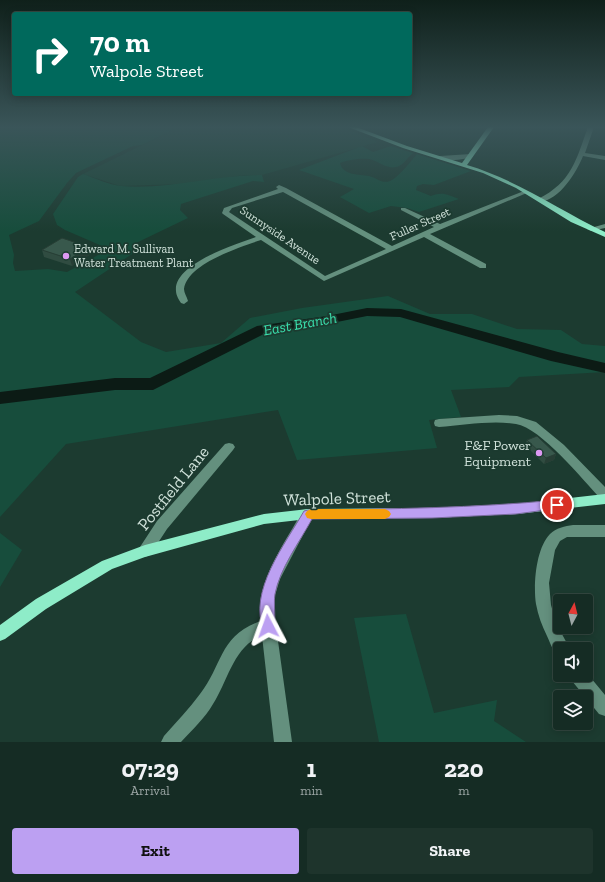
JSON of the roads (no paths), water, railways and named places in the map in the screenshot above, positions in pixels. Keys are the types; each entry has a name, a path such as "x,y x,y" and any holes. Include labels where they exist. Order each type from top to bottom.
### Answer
{"main road":[{"path":"452,162 485,172 526,192 591,229 605,235"},
{"path":"464,165 467,162"},
{"name":"Walpole Street","path":"0,634 41,604 107,565 145,551 264,519 308,514 432,513 516,509 605,499"}],"street":[{"path":"540,200 556,192 569,180 577,162"},
{"name":"Sunnyside Avenue","path":"324,279 226,213 225,210 281,188 392,249"},
{"name":"Fuller Street","path":"324,279 440,227 526,192"},
{"path":"403,209 440,227"},
{"path":"591,229 605,226"},
{"path":"424,234 483,266"},
{"path":"184,301 180,291 182,282 198,265 234,247 262,237"},
{"path":"439,422 499,418 517,420 532,425 560,448 605,495"},
{"name":"Postfield Lane","path":"145,551 166,520 229,447"},
{"path":"283,742 268,626 268,595 273,578 308,514"},
{"path":"558,642 547,619 541,599 542,576 549,545 561,533 578,530 599,532 605,531"},
{"path":"170,742 207,699 235,646 251,632 268,626"},
{"path":"584,682 605,708"}],"waterway":[{"name":"East Branch","path":"0,398 115,384 153,384 262,329 327,320 367,312 401,313 557,357 605,368"}],"place":[{"name":"Edward M. Sullivan Water Treatment Plant","path":"66,256"},
{"name":"F&F Power Equipment","path":"539,453"}]}
